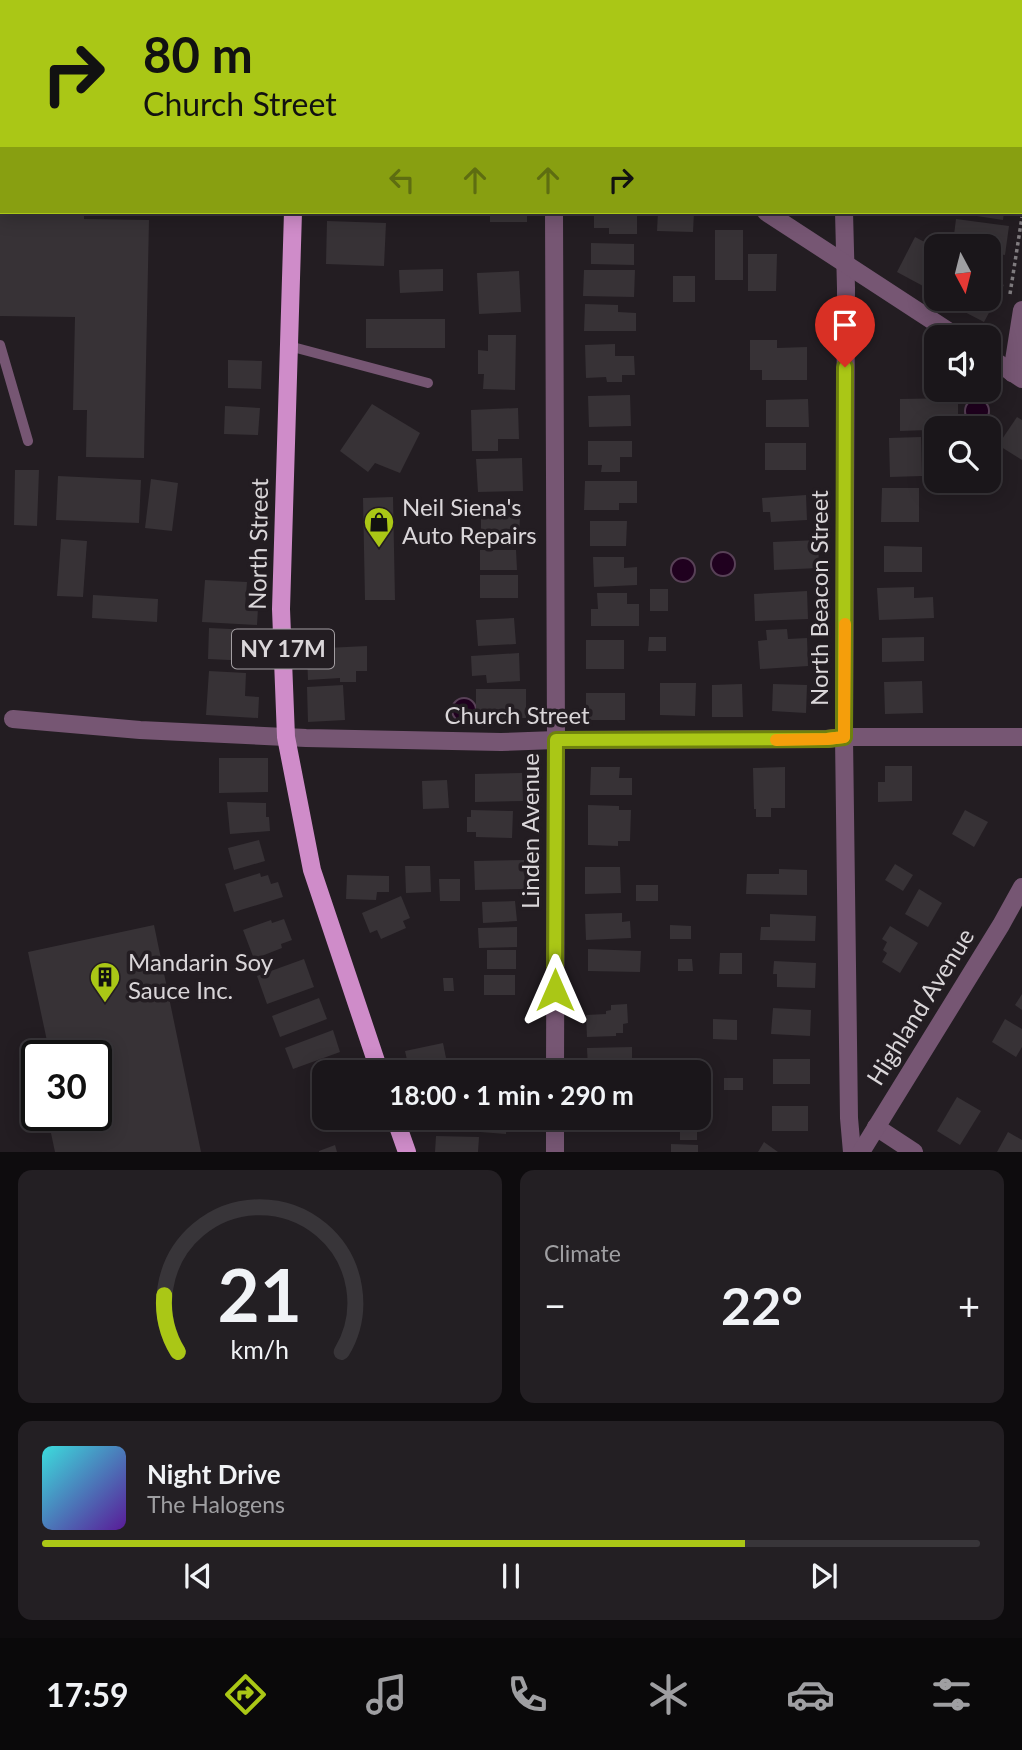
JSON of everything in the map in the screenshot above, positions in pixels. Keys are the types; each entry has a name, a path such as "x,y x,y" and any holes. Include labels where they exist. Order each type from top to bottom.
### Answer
{"main road":[{"name":"North Street","path":"293,214 281,609 286,737 312,870 376,1060"},
{"path":"399,1130 407,1152"}],"street":[{"name":"Linden Avenue","path":"554,214 555,1060"},
{"path":"769,214 938,325"},
{"name":"North Beacon Street","path":"844,214 844,737 849,1118 852,1152"},
{"path":"1001,365 1017,376 1022,310"},
{"name":"Church Street","path":"6,719 140,730 286,737 501,742 1022,737"},
{"name":"Highland Avenue","path":"862,1152 1022,887"},
{"path":"876,1127 914,1152"},
{"path":"555,1130 555,1152"}],"lane":[{"path":"0,345 28,441"},
{"path":"289,346 428,383"}],"path":[{"path":"1010,297 1022,217"}],"shaded area":[{"path":"968,402 986,402 988,416 966,416"},
{"path":"718,552 728,552 735,559 735,569 728,576 718,576 711,569 711,559"},
{"path":"678,558 688,558 695,565 695,575 688,582 678,582 671,575 671,565"},
{"path":"464,698 473,701 476,710 473,719 464,722 455,719 452,710 455,701"}],"building":[{"path":"0,214 84,214 84,219 149,220 144,458 86,457 87,410 73,410 75,317 0,316"},
{"path":"490,214 527,214 527,222 490,222"},
{"path":"594,214 637,214 637,234 609,234 609,228 594,228"},
{"path":"658,214 694,214 693,232 657,231"},
{"path":"964,214 1004,214 1003,220"},
{"path":"956,219 1009,226 1005,255 1001,254 1001,234 954,234"},
{"path":"327,221 386,223 384,266 326,264"},
{"path":"715,230 743,230 743,280 715,280"},
{"path":"915,237 924,242 924,287 897,272"},
{"path":"591,243 634,244 634,265 591,264"},
{"path":"748,254 777,254 776,291 748,291"},
{"path":"443,269 443,291 400,293 399,270"},
{"path":"584,270 635,270 634,297 583,296"},
{"path":"519,271 521,312 479,314 477,273"},
{"path":"673,276 695,276 695,302 673,302"},
{"path":"585,304 618,305 618,312 636,313 636,331 584,331"},
{"path":"965,312 989,312 984,322"},
{"path":"366,319 445,319 445,348 366,348"},
{"path":"488,335 516,335 515,390 483,389 484,374 478,374 478,350 488,351"},
{"path":"750,340 777,340 777,348 807,347 807,380 762,380 762,370 750,370"},
{"path":"615,344 615,356 634,356 635,375 622,375 622,382 607,382 606,377 586,378 585,345"},
{"path":"228,360 262,361 261,389 228,388"},
{"path":"630,395 631,426 589,427 588,396"},
{"path":"808,399 809,427 766,427 766,400"},
{"path":"900,399 958,402 958,416 924,416 924,430 900,431"},
{"path":"372,404 420,433 400,473 375,463 368,472 340,451"},
{"path":"225,406 260,408 258,435 224,434"},
{"path":"518,408 519,439 498,439 498,451 472,451 471,410"},
{"path":"1017,417 1022,420 1022,460 1001,447 1001,441"},
{"path":"921,437 922,476 890,477 889,438"},
{"path":"588,441 632,441 632,457 620,457 620,472 601,472 602,465 588,465"},
{"path":"765,443 806,443 806,470 765,470"},
{"path":"522,458 523,491 478,492 476,459"},
{"path":"15,470 39,470 37,526 14,525"},
{"path":"58,476 141,480 139,523 56,520"},
{"path":"151,479 178,483 172,531 145,528"},
{"path":"585,481 637,481 637,503 619,503 619,510 584,510"},
{"path":"882,488 919,488 919,522 881,522"},
{"path":"806,495 807,520 771,522 770,512 763,512 762,498"},
{"name":"Neil Siena's Auto Repairs","path":"393,497 395,600 365,600 363,498"},
{"path":"481,514 520,515 519,543 481,542"},
{"path":"590,521 627,521 626,546 590,546"},
{"path":"61,539 87,541 83,597 57,596"},
{"path":"818,540 819,568 774,570 773,542"},
{"path":"884,546 922,547 922,572 884,572"},
{"path":"480,550 516,550 517,570 480,570"},
{"path":"593,557 624,557 624,568 637,567 637,585 594,587"},
{"path":"480,575 518,575 518,598 480,598"},
{"path":"205,580 247,582 245,607 258,608 257,625 202,622"},
{"path":"914,587 914,598 933,597 934,618 879,620 877,588"},
{"path":"650,589 668,589 668,611 650,611"},
{"path":"807,591 808,619 755,621 754,594"},
{"path":"597,593 627,593 627,604 639,604 639,626 591,626 591,609 598,609"},
{"path":"93,595 158,599 157,622 92,618"},
{"path":"514,618 516,644 478,646 476,620"},
{"path":"209,628 252,630 251,661 208,659"},
{"path":"787,629 788,639 807,638 808,666 760,669 758,641 767,640 766,630"},
{"path":"649,637 666,637 666,651 648,651"},
{"path":"924,637 924,661 882,662 882,638"},
{"path":"586,640 624,640 624,669 586,669"},
{"path":"367,646 367,671 356,671 356,682 340,682 340,678 308,680 307,656 327,656 326,648"},
{"path":"519,653 520,681 487,683 486,675 472,676 471,656"},
{"path":"209,671 246,673 245,696 259,697 258,718 206,715"},
{"path":"922,681 923,713 885,714 884,682"},
{"path":"660,683 696,683 695,716 660,715"},
{"path":"742,684 743,717 712,717 712,685"},
{"path":"773,684 807,685 806,713 772,711"},
{"path":"343,685 345,720 308,722 307,687"},
{"path":"476,689 526,689 526,718 476,719"},
{"path":"586,693 625,693 625,720 586,720"},
{"path":"219,758 268,758 268,792 219,793"},
{"path":"885,766 912,766 912,801 878,802 878,782 885,782"},
{"path":"591,767 620,767 619,778 632,778 632,795 590,795"},
{"path":"785,767 785,808 771,808 771,817 756,817 753,768"},
{"path":"522,773 523,801 475,802 475,774"},
{"path":"447,780 449,808 423,809 422,781"},
{"path":"227,802 266,803 270,831 230,834"},
{"path":"588,805 619,806 619,810 631,810 630,841 618,841 618,846 588,845"},
{"path":"471,810 513,811 512,838 476,837 476,832 467,832 467,817 471,817"},
{"path":"965,810 988,822 974,847 952,834"},
{"path":"259,840 265,861 234,870 228,848"},
{"path":"524,860 525,889 475,890 474,861"},
{"path":"895,864 913,875 903,891 885,880"},
{"path":"405,866 430,866 431,892 406,893"},
{"path":"585,867 620,867 621,893 585,894"},
{"path":"779,869 807,870 807,895 746,894 747,874 779,874"},
{"path":"260,873 261,877 268,875 271,884 278,882 283,897 234,912 225,884"},
{"path":"347,875 389,876 389,892 377,892 376,900 346,899"},
{"path":"439,879 460,879 460,901 440,901"},
{"path":"636,885 658,885 658,901 636,901"},
{"path":"919,889 942,903 928,927 905,914"},
{"path":"401,896 410,918 403,921 406,928 381,939 377,930 370,933 362,913"},
{"path":"515,901 517,921 483,923 482,902"},
{"path":"622,913 622,922 630,921 631,938 586,940 585,914"},
{"path":"770,914 816,916 815,941 760,940 761,927 770,927"},
{"path":"284,919 292,940 281,944 282,948 254,959 243,930 271,920 272,923"},
{"name":"Mandarin Soy Sauce Inc.","path":"154,925 201,1152 55,1152 51,1131 112,1131 112,1040 47,1040 28,952"},
{"path":"670,925 691,926 691,939 670,939"},
{"path":"890,926 918,943 900,973 882,962 887,953 883,950 887,942 882,939"},
{"path":"517,927 517,947 479,948 478,928"},
{"path":"588,949 641,951 640,972 588,971"},
{"path":"487,950 516,950 516,969 487,969"},
{"path":"720,953 742,953 742,974 719,974"},
{"path":"304,959 314,987 267,1004 257,976"},
{"path":"678,959 692,959 693,971 678,971"},
{"path":"774,961 816,963 815,988 777,987 777,974 773,974"},
{"path":"484,975 515,975 515,995 484,995"},
{"path":"443,978 453,978 454,991 444,991"},
{"path":"1022,994 1022,1010 1015,1005"},
{"path":"319,998 327,1019 280,1037 272,1016"},
{"path":"627,1004 628,1023 623,1024 623,1033 616,1033 616,1036 587,1037 586,1015 606,1014 606,1011 611,1010 611,1005"},
{"path":"773,1008 811,1010 810,1036 771,1034"},
{"path":"713,1019 737,1020 737,1040 713,1039"},
{"path":"1005,1019 1022,1029 1022,1047 1016,1057 992,1042"},
{"path":"333,1030 340,1052 293,1069 285,1048"},
{"path":"443,1043 446,1060 407,1060 405,1051"},
{"path":"632,1047 632,1060 588,1060 587,1048"},
{"path":"773,1059 810,1059 810,1084 773,1084"},
{"path":"724,1078 743,1078 743,1090 724,1090"},
{"path":"957,1097 981,1111 960,1145 937,1131"},
{"path":"772,1106 808,1106 808,1131 772,1131"},
{"path":"454,1130 506,1130 506,1134"},
{"path":"680,1130 697,1130 697,1140 680,1140"},
{"path":"1008,1132 1022,1140 1022,1152 997,1152"},
{"path":"436,1136 479,1137 478,1152 435,1152"},
{"path":"764,1142 778,1152 758,1152"},
{"path":"671,1144 698,1145 698,1152 671,1152"},
{"path":"335,1145 337,1152 319,1152 319,1151"}],"slow traffic":[{"path":"776,740 844,737 845,624"}],"place":[{"name":"Neil Siena's Auto Repairs","path":"379,549"},
{"name":"Mandarin Soy Sauce Inc.","path":"105,1004"}],"route":[{"path":"555,990 556,740 844,737 845,367"}]}
